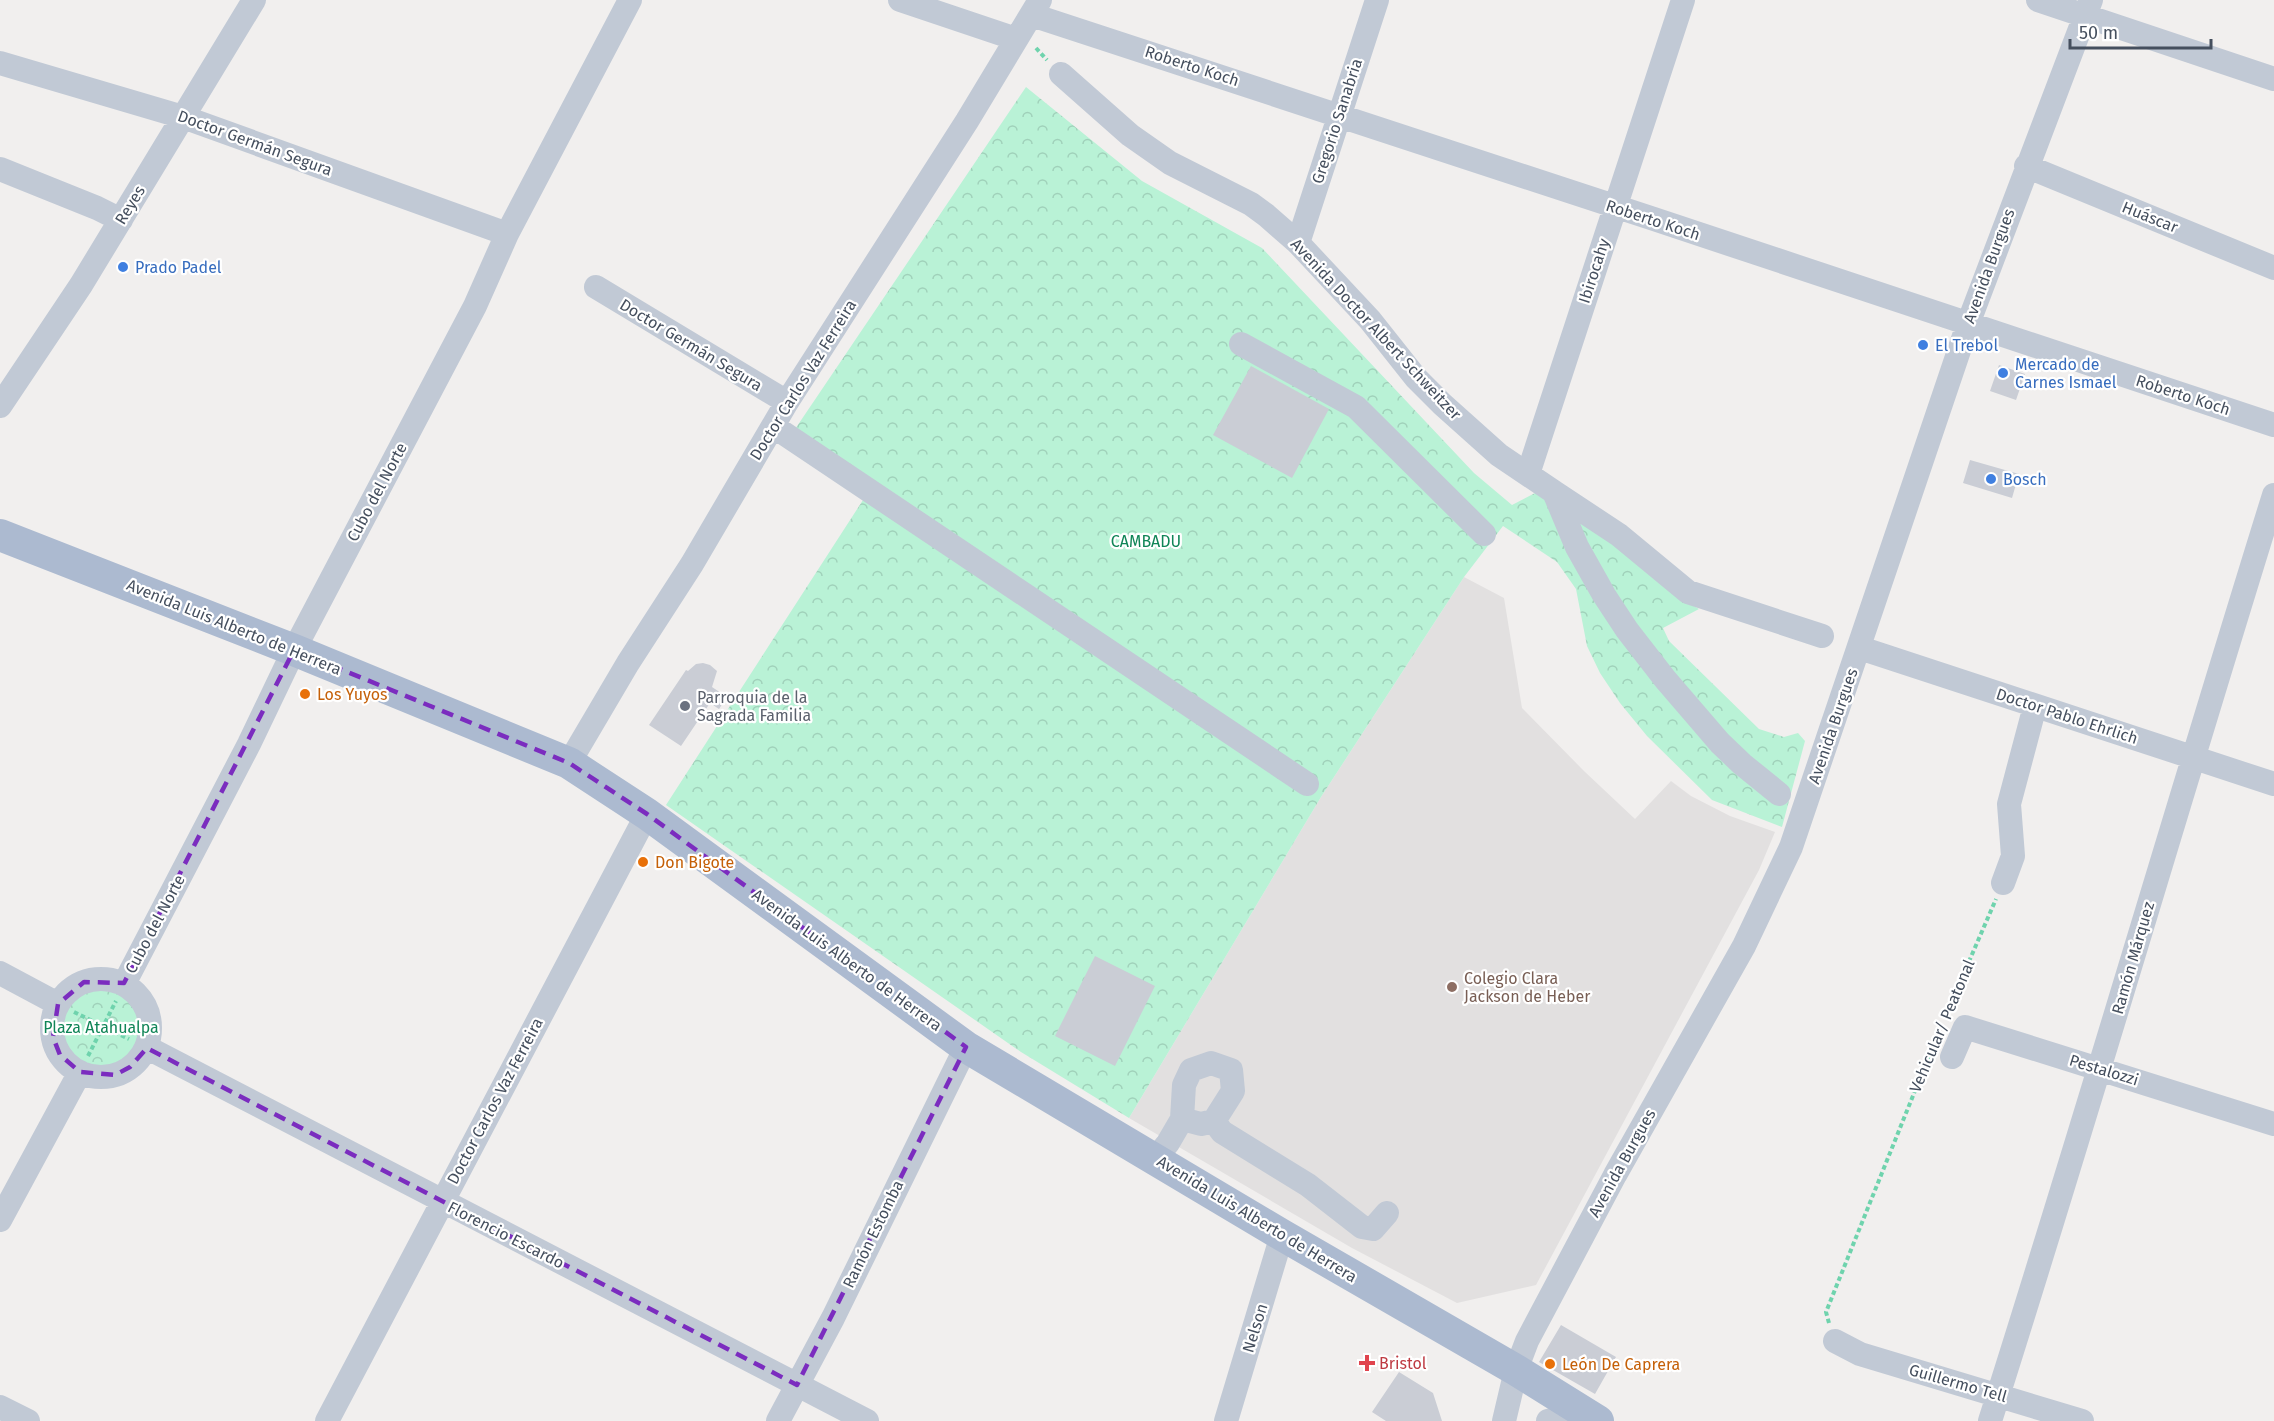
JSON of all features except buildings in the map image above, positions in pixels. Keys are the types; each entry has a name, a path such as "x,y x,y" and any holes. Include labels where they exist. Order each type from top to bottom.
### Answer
{"main road":[{"name":"Avenida Luis Alberto de Herrera","path":"0,536 294,650 569,763 647,814 966,1047 1282,1235 1516,1370 1591,1417"}],"street":[{"name":"Reyes","path":"0,406 81,285 254,0"},
{"name":"Cubo del Norte","path":"124,984 249,744 294,650 475,306 507,234 630,0"},
{"path":"900,0 1016,39"},
{"name":"Gregorio Sanabria","path":"1298,243 1377,0"},
{"name":"Ibirocahy","path":"1528,474 1683,0"},
{"path":"2038,0 2088,8 2274,79"},
{"name":"Doctor Carlos Vaz Ferreira","path":"569,763 628,663 692,564 787,402 967,121 1036,8"},
{"name":"Roberto Koch","path":"1036,8 1614,207 2274,424"},
{"name":"Avenida Burgues","path":"1504,1421 1516,1370 1527,1341 1626,1154 1744,946 1791,847 1968,324 2026,166 2088,8"},
{"name":"Doctor Germán Segura","path":"0,63 183,117 507,234"},
{"name":"Avenida Doctor Albert Schweitzer","path":"1061,74 1130,135 1170,163 1251,204 1298,243 1370,320 1416,378 1442,404 1499,454 1554,492"},
{"name":"Huáscar","path":"2026,166 2274,268"},
{"path":"0,169 121,220"},
{"name":"Doctor Germán Segura","path":"596,287 787,402"},
{"path":"1241,344 1356,407 1484,534"},
{"path":"773,426 1306,784"},
{"path":"1554,492 1618,535 1688,592 1822,636"},
{"path":"1554,492 1577,547 1627,630 1720,743 1779,794"},
{"name":"Ramón Márquez","path":"1990,1421 2100,1069 2192,756 2274,495"},
{"name":"Doctor Pablo Ehrlich","path":"1860,648 2274,784"},
{"path":"2003,883 2013,856 2009,804 2035,706"},
{"name":"Doctor Carlos Vaz Ferreira","path":"327,1421 647,814"},
{"path":"0,973 58,1004"},
{"path":"105,979 124,984 135,993 148,1012 150,1036 146,1047 137,1062 115,1075 98,1077 80,1072 60,1055 53,1038 53,1019 58,1004 66,993 84,982 105,979"},
{"name":"Pestalozzi","path":"1942,1053 1965,1027 2274,1124"},
{"name":"Florencio Escardo","path":"146,1047 867,1421"},
{"name":"Ramón Estomba","path":"778,1421 833,1318 966,1047"},
{"path":"1155,1159 1168,1143 1182,1119 1184,1085 1191,1070 1211,1063 1231,1070 1233,1091 1214,1121 1202,1124 1182,1119"},
{"path":"0,1220 80,1072"},
{"path":"1214,1121 1222,1132 1308,1185 1362,1227 1373,1229 1388,1212"},
{"name":"Nelson","path":"1226,1421 1282,1235"},
{"name":"Guillermo Tell","path":"1835,1341 1860,1354 1999,1394 2082,1421"},
{"path":"0,1407 28,1421"},
{"path":"1548,1421 1591,1417"}],"path":[{"path":"1036,8 1031,32 1036,50 1061,74"},
{"name":"Vehicular/ Peatonal","path":"1945,1018 2003,883"},
{"path":"80,1072 124,984"},
{"path":"58,1004 146,1047"},
{"name":"Vehicular/ Peatonal","path":"1835,1341 1826,1312 1942,1053"}],"highlighted area":[{"path":"294,650 569,763 647,814 966,1047 797,1385 147,1048 130,1067 115,1075 80,1072 60,1055 53,1037 58,1004 84,982 124,983"}],"shaded area":[{"name":"Colegio Clara Jackson de Heber","path":"1464,577 1504,598 1522,708 1635,819 1671,781 1691,796 1730,816 1775,832 1759,870 1536,1285 1457,1303 1352,1248 1129,1118 1321,797"}],"green space":[{"name":"CAMBADU","path":"1026,87 1142,181 1262,248 1474,473 1512,505 1537,492 1576,513 1673,594 1699,609 1663,628 1669,641 1759,729 1784,737 1798,733 1805,741 1782,827 1712,800 1647,736 1620,703 1600,673 1587,646 1576,589 1557,562 1503,526 1464,577 1321,797 1129,1118 1021,1052 666,805 863,500 785,444"},
{"name":"Plaza Atahualpa","path":"93,987 109,987 130,998 141,1019 141,1035 130,1056 109,1067 93,1067 79,1061 67,1049 61,1035 61,1019 67,1005 79,993"}],"place":[{"name":"Prado Padel","path":"123,267"},
{"name":"El Trebol","path":"1923,345"},
{"name":"Mercado de Carnes Ismael","path":"2003,373"},
{"name":"Bosch","path":"1991,479"},
{"name":"Los Yuyos","path":"305,694"},
{"name":"Parroquia de la Sagrada Familia","path":"685,706"},
{"name":"Don Bigote","path":"643,862"},
{"name":"Colegio Clara Jackson de Heber","path":"1452,987"},
{"name":"Bristol","path":"1367,1363"},
{"name":"León De Caprera","path":"1550,1364"}]}
